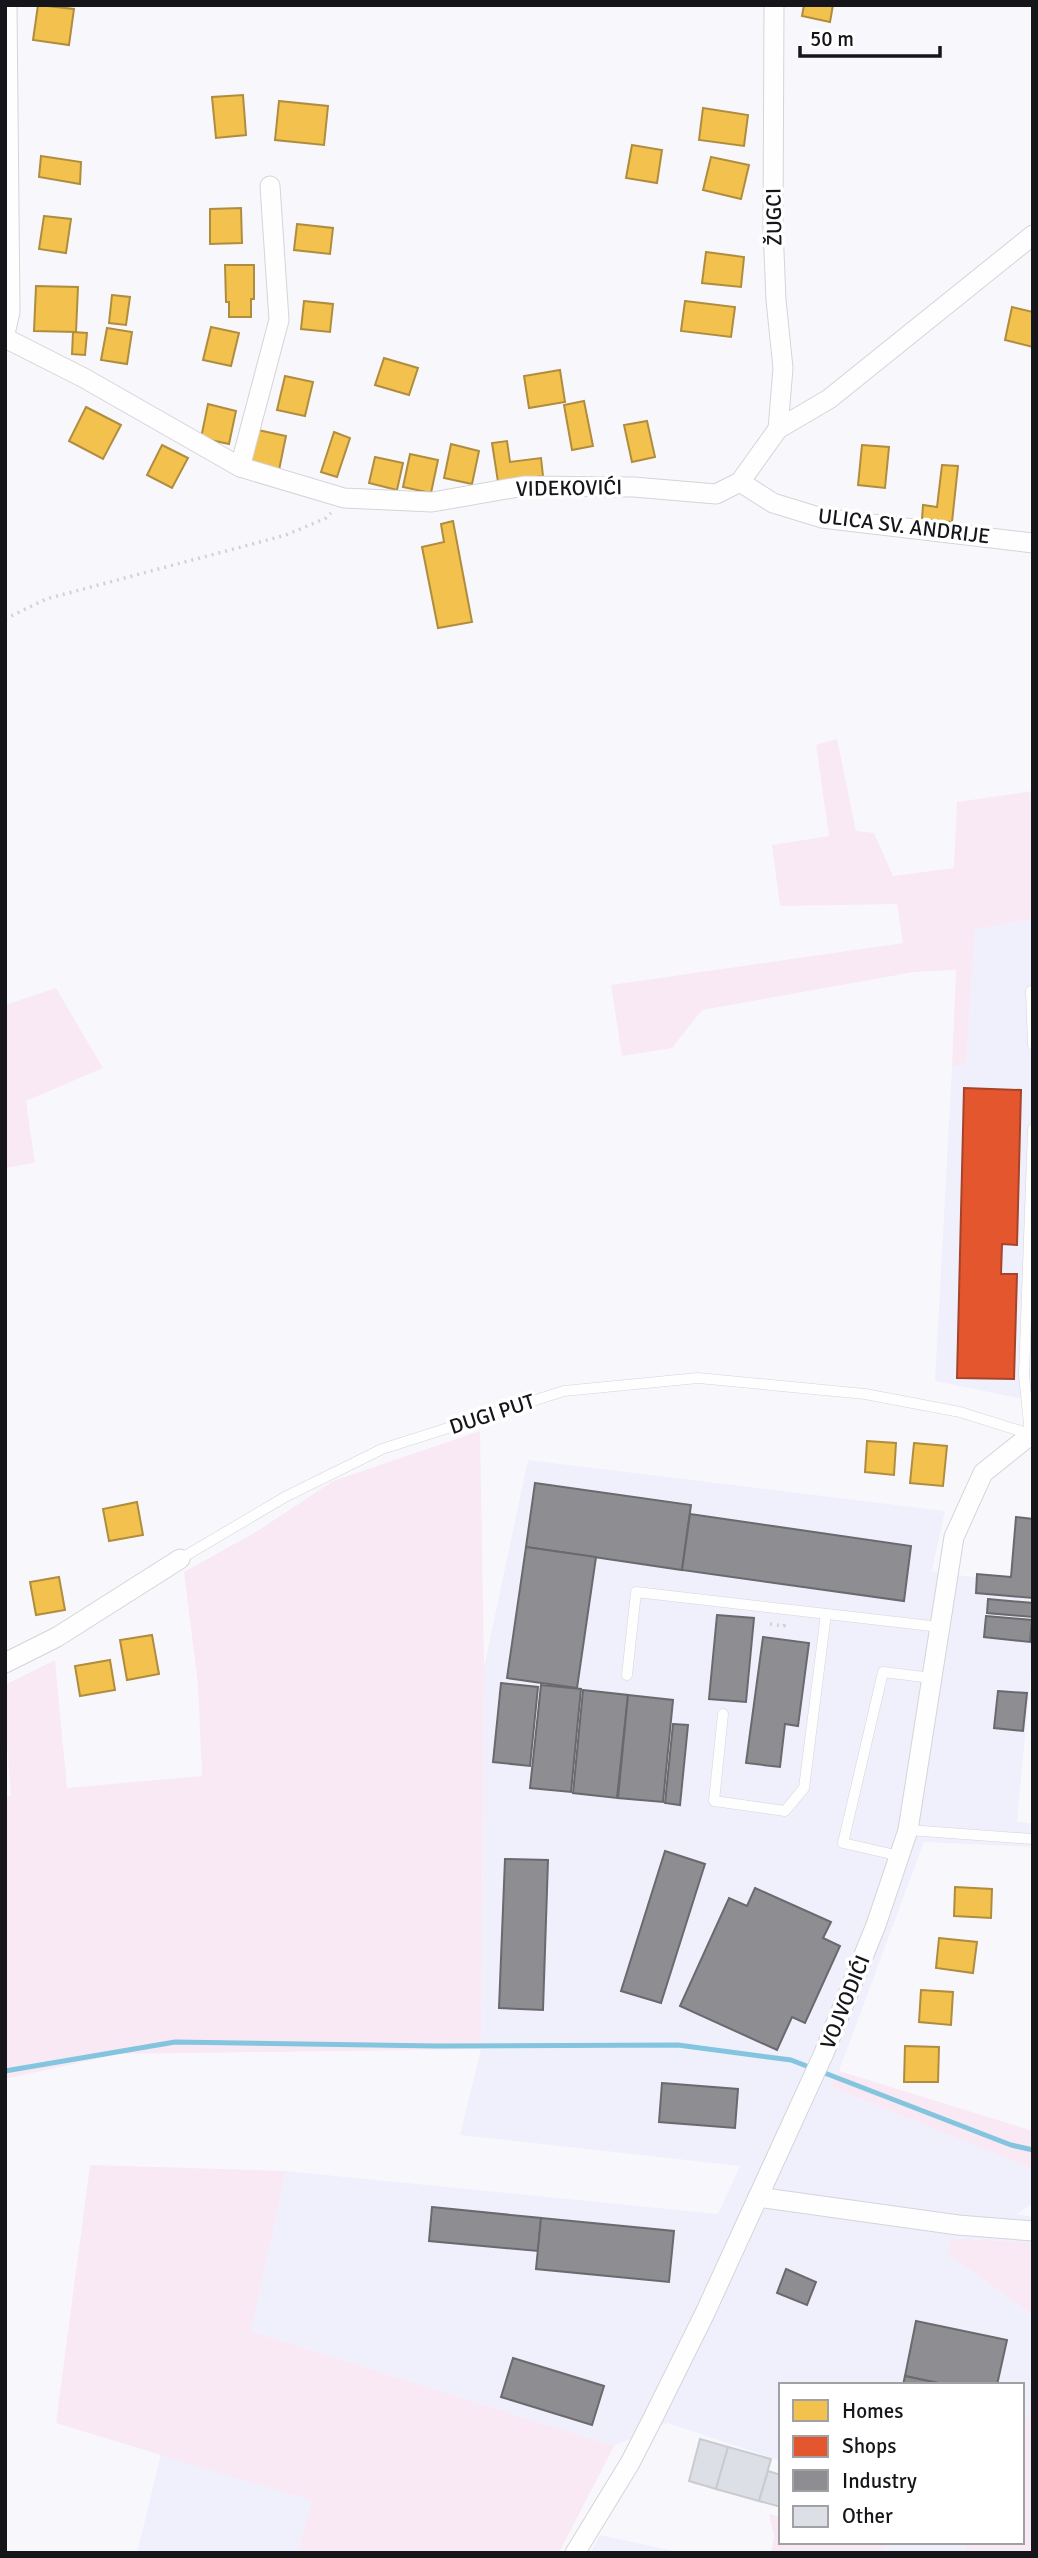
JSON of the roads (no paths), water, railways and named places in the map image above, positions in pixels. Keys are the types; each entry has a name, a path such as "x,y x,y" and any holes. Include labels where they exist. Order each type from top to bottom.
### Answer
{"street":[{"path":"5,336 10,312 7,5"},
{"name":"ŽUGCI","path":"774,5 773,227 776,300 783,368 778,429"},
{"path":"240,467 279,320 270,186"},
{"path":"740,482 778,429 829,399 1033,235"},
{"name":"VIDEKOVIĆI","path":"5,336 85,378 240,467 344,498 432,502 524,486 634,487 716,494 740,482"},
{"name":"ULICA SV. ANDRIJE","path":"740,482 773,503 822,519 1033,543"},
{"name":"VOJVODIĆI","path":"575,2553 630,2463 652,2420 824,2053 876,1925 908,1830 954,1537 983,1474 1031,1434"},
{"name":"DUGI PUT","path":"5,1662 57,1637 180,1559"},
{"path":"758,2197 958,2225 1033,2231"}],"lane":[{"path":"1031,991 1033,1045"},
{"path":"1031,1434 1024,1375 1033,1129"},
{"name":"DUGI PUT","path":"180,1559 285,1497 382,1449 564,1391 698,1378 865,1394 960,1412 1031,1434"},
{"path":"627,1675 636,1592 940,1627"},
{"path":"723,1714 714,1801 785,1811 804,1788 826,1614"},
{"path":"900,1856 843,1843 883,1672 932,1678"},
{"path":"908,1830 1033,1839"}],"waterway":[{"path":"5,2071 175,2042 438,2046 678,2045 791,2060 1011,2145 1033,2150"}]}
